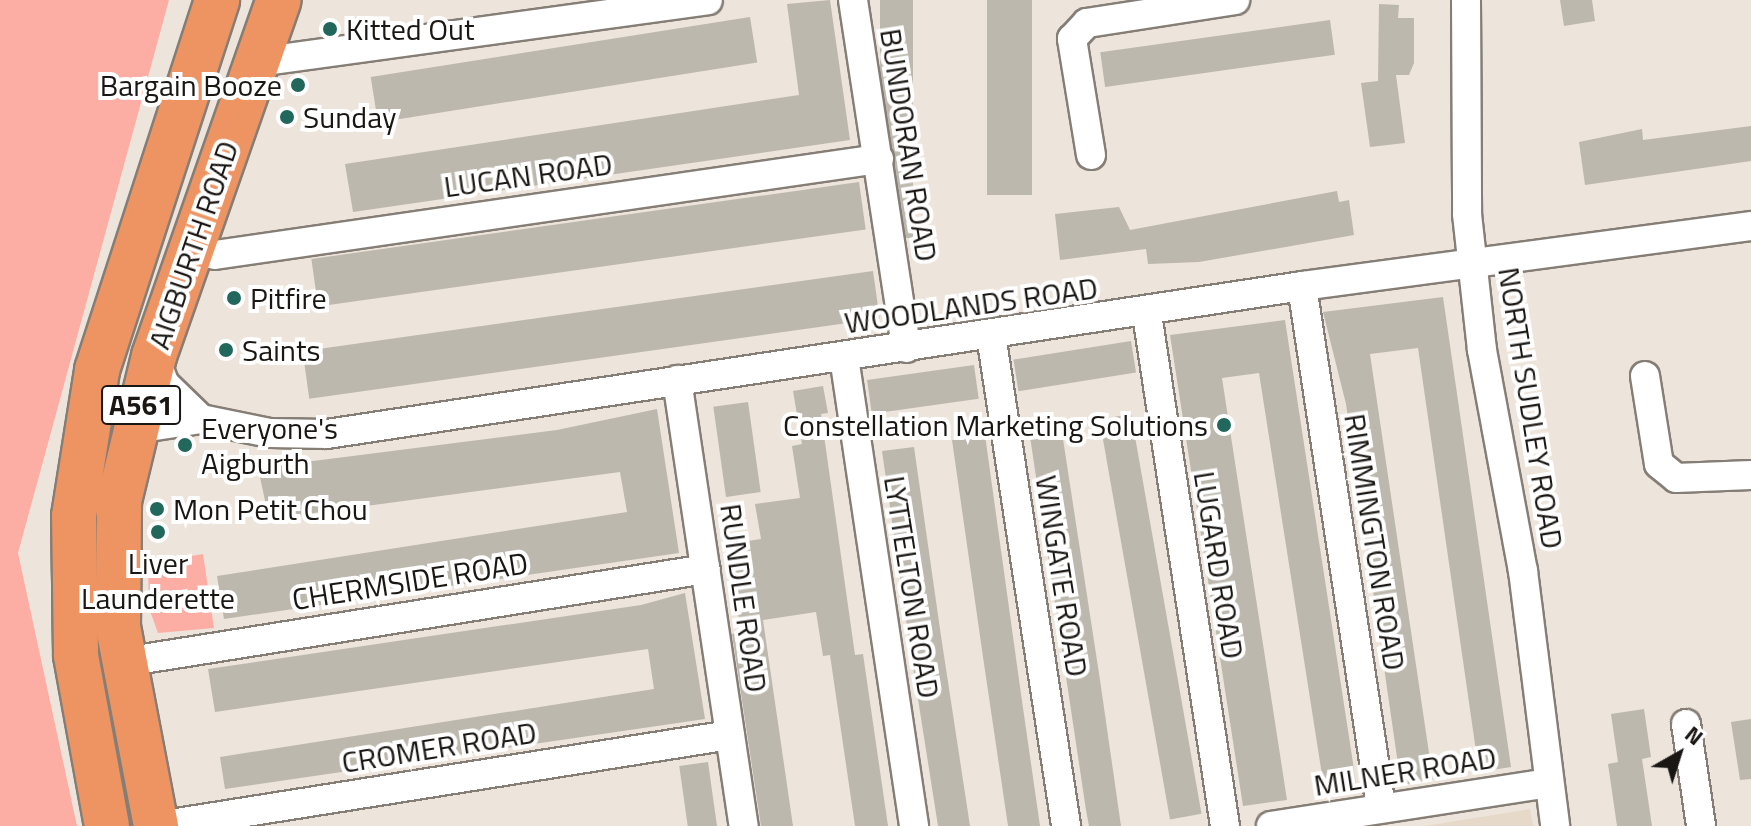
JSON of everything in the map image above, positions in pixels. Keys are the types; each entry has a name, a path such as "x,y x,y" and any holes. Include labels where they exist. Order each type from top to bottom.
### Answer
{"highway":[{"name":"AIGBURTH ROAD","path":"107,826 76,655 74,516 97,370 217,0"},
{"name":"AIGBURTH ROAD","path":"157,826 124,662 116,537 127,452 188,251 279,0"}],"street":[{"path":"258,62 708,0"},
{"name":"BUNDORAN ROAD","path":"853,0 906,348"},
{"path":"1091,155 1072,39 1087,23 1235,0"},
{"name":"NORTH SUDLEY ROAD","path":"1466,0 1473,265 1482,350 1525,581 1555,826"},
{"name":"LUCAN ROAD","path":"188,251 215,255 879,159"},
{"name":"WOODLANDS ROAD","path":"127,452 149,427 201,419 270,433 327,434 677,380 1147,314 1302,286 1751,226"},
{"name":"RIMMINGTON ROAD","path":"1302,286 1381,807"},
{"name":"LUGARD ROAD","path":"1147,314 1225,826"},
{"name":"WINGATE ROAD","path":"991,335 1066,826"},
{"path":"154,356 165,384 201,419"},
{"name":"LYTTELTON ROAD","path":"844,357 914,826"},
{"path":"1645,376 1659,464 1676,478 1751,475"},
{"name":"RUNDLE ROAD","path":"677,380 744,826"},
{"name":"CHERMSIDE ROAD","path":"124,662 706,569"},
{"path":"1686,724 1701,826"},
{"name":"CROMER ROAD","path":"157,826 730,735"},
{"name":"MILNER ROAD","path":"1271,826 1549,783"}],"shaded area":[{"path":"0,0 169,0 18,553 77,826 0,826"},
{"path":"203,554 214,628 158,633 149,608 148,563"},
{"path":"1530,809 1533,826 1425,826"}],"building":[{"path":"830,0 850,140 353,212 345,164 799,95 787,4"},
{"path":"880,0 913,0 913,238 880,238"},
{"path":"987,0 1032,0 1032,195 987,195"},
{"path":"1560,0 1592,0 1595,21 1564,26"},
{"path":"1379,4 1399,5 1398,18 1414,18 1414,63 1409,75 1396,75 1405,143 1370,147 1361,83 1378,81"},
{"path":"750,17 757,62 378,123 371,77"},
{"path":"1330,20 1335,55 1105,87 1100,52"},
{"path":"1751,126 1751,161 1585,185 1579,142 1642,129 1643,140"},
{"path":"859,182 866,230 318,306 311,259"},
{"path":"1337,191 1339,202 1349,200 1354,235 1199,262 1148,264 1146,249 1060,260 1055,214 1119,207 1130,230"},
{"path":"873,271 880,319 309,399 303,351"},
{"path":"1443,297 1511,767 1479,772 1418,348 1370,354 1433,780 1401,785 1346,404 1323,312"},
{"path":"1285,320 1357,789 1325,794 1259,373 1222,378 1287,800 1243,806 1170,335"},
{"path":"1131,341 1136,373 1018,391 1013,360"},
{"path":"974,365 979,399 872,414 867,380"},
{"path":"823,386 828,413 821,414 855,655 863,654 888,826 855,826 830,655 823,656 816,612 763,620 793,826 761,826 732,634 741,632 728,544 761,539 755,504 800,498 792,446 802,444 793,391"},
{"path":"748,402 761,492 726,497 713,407"},
{"path":"657,409 679,553 224,619 217,576 627,512 620,472 269,519 258,468 557,430"},
{"path":"1131,414 1202,814 1170,819 1099,420"},
{"path":"1061,426 1121,826 1089,826 1029,430"},
{"path":"985,435 1040,826 1008,826 952,440"},
{"path":"914,447 970,826 938,826 912,661 882,451"},
{"path":"685,593 705,719 225,789 220,757 654,689 648,649 215,712 208,669 641,605"},
{"path":"1644,709 1651,757 1642,759 1652,826 1617,826 1608,764 1618,762 1611,714"},
{"path":"1751,719 1751,779 1740,780 1731,722"},
{"path":"708,762 717,826 688,826 679,766"}],"place":[{"name":"Kitted Out","path":"330,29"},
{"name":"Bargain Booze","path":"298,85"},
{"name":"Sunday","path":"287,117"},
{"name":"Pitfire","path":"234,298"},
{"name":"Saints","path":"226,350"},
{"name":"Constellation Marketing Solutions","path":"1224,425"},
{"name":"Everyone's Aigburth","path":"185,445"},
{"name":"Mon Petit Chou","path":"157,509"},
{"name":"Liver Launderette","path":"158,532"}]}
